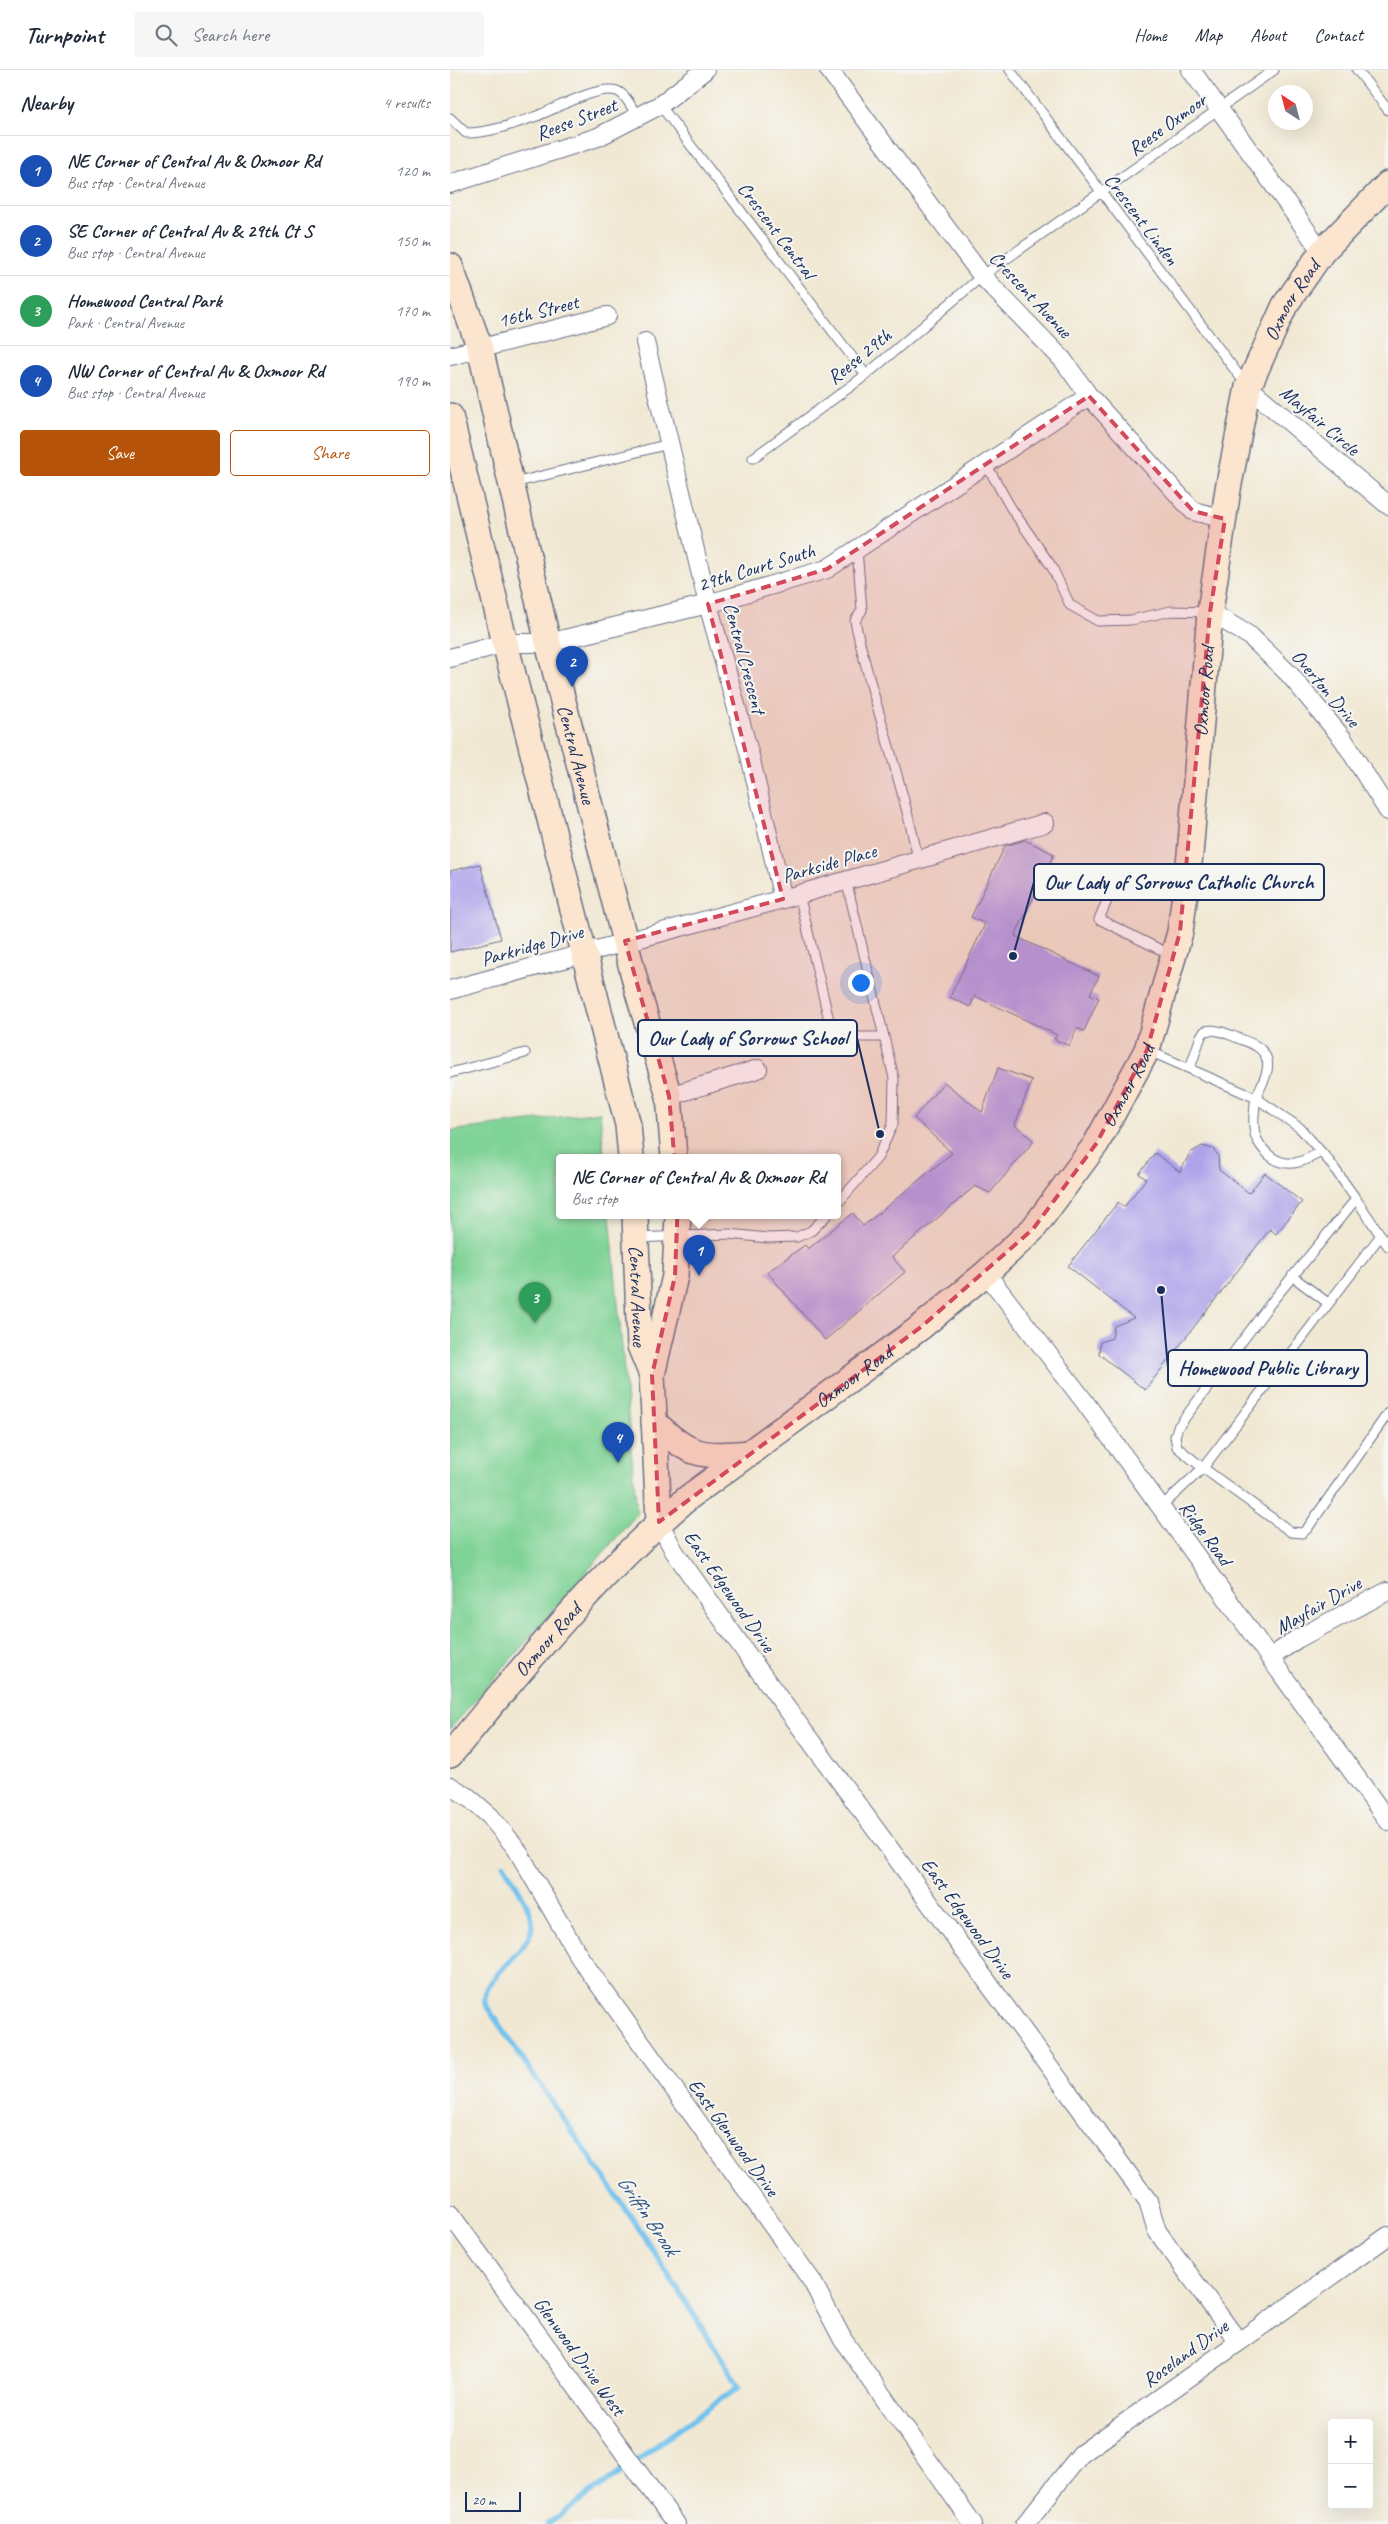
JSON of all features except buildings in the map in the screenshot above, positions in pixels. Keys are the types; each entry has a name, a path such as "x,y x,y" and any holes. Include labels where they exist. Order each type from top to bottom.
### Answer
{"main road":[{"name":"Oxmoor Road","path":"450,1755 555,1630 659,1522 689,1497 921,1327 986,1273 1033,1229 1096,1144 1147,1050 1180,932 1190,855 1210,612 1228,488 1248,387 1285,305 1322,252 1388,184"},
{"name":"Central Avenue","path":"450,266 480,348 548,643 625,941 669,1096 674,1154"},
{"name":"Central Avenue","path":"450,416 505,643 628,1125 631,1154"},
{"name":"Central Avenue","path":"659,1522 652,1375 676,1276 679,1225"},
{"name":"Central Avenue","path":"636,1226 640,1346 652,1375"},
{"path":"654,1422 676,1442 696,1453 715,1456 751,1453"}],"street":[{"name":"Reese Street","path":"450,184 598,137 660,105 705,70"},
{"name":"Crescent Avenue","path":"829,70 982,276 1064,360 1089,396 1193,511 1225,519"},
{"path":"1191,70 1322,252"},
{"name":"16th Street","path":"450,356 607,316"},
{"name":"Central Crescent","path":"644,342 708,604 791,896"},
{"name":"Mayfair Circle","path":"1248,387 1388,505"},
{"name":"29th Court South","path":"450,658 505,643 548,643 708,604 827,570 1089,396"},
{"name":"Overton Drive","path":"1210,612 1250,636 1290,675 1342,739 1388,811"},
{"name":"Parkside Place","path":"625,941 791,896 1045,822"},
{"name":"Parkridge Drive","path":"450,990 625,941"},
{"path":"669,1096 758,1069"},
{"name":"Ridge Road","path":"986,1273 1084,1401 1388,1821"},
{"name":"East Edgewood Drive","path":"659,1522 674,1551 755,1665 1148,2202 1156,2231 1238,2341"},
{"name":"Mayfair Drive","path":"1270,1658 1297,1639 1388,1591"},
{"name":"East Glenwood Drive","path":"450,1786 468,1797 490,1816 516,1848 580,1958 812,2281 843,2340 973,2524"},
{"name":"Glenwood Drive West","path":"450,2214 676,2524"},
{"name":"Roseland Drive","path":"1025,2524 1081,2454 1388,2236"}],"lane":[{"name":"Crescent Linden","path":"1010,70 1101,194 1248,387"},
{"name":"Reese Oxmoor","path":"982,276 1101,194 1274,70"},
{"path":"1357,70 1388,110"},
{"path":"450,118 466,133 479,133 536,116 586,96 612,90 622,94 638,118"},
{"name":"Crescent Central","path":"660,105 866,375"},
{"name":"Reese 29th","path":"753,458 866,375 982,276"},
{"path":"511,483 669,444"},
{"path":"986,464 1011,508 1052,567 1070,605 1098,621 1131,620 1171,611 1210,612"},
{"path":"857,549 862,610 855,621 864,665 911,824 918,859"},
{"path":"841,1200 878,1158 894,1124 894,1078 846,880"},
{"path":"1113,887 1099,920 1174,956"},
{"path":"791,896 833,1037 884,1037"},
{"path":"1190,1068 1201,1036 1205,1031 1221,1031 1257,1046 1263,1051 1267,1061 1268,1072 1256,1098 1253,1133 1259,1146 1276,1160 1291,1165 1302,1162 1321,1152"},
{"path":"1147,1050 1256,1098 1300,1128 1321,1152 1388,1246"},
{"path":"450,1074 525,1053"},
{"path":"1356,1199 1292,1276 1178,1427 1175,1436 1177,1447 1203,1468 1291,1532 1302,1533 1335,1491 1388,1413"},
{"path":"636,1226 679,1225 797,1236 811,1231 823,1219"},
{"path":"1161,1507 1203,1468 1381,1235"},
{"path":"1292,1276 1328,1303"}],"highlighted area":[{"path":"1089,396 1193,511 1225,519 1210,612 1180,932 1147,1050 1096,1144 1033,1229 921,1327 659,1522 652,1375 675,1276 678,1199 669,1096 625,941 783,899 708,604 827,569"}],"green space":[{"path":"600,1112 604,1154 556,1154 556,1219 610,1219 637,1514 450,1729 450,1131"}],"waterway":[{"name":"Griffin Brook","path":"504,1865 526,1903 531,1916 532,1928 520,1950 491,1982 486,1993 485,2004 642,2233 739,2386 548,2524"}],"place":[{"name":"SE Corner of Central Av & 29th Ct S","path":"572,687"},
{"name":"Our Lady of Sorrows Catholic Church","path":"1013,956"},
{"name":"Our Lady of Sorrows School","path":"880,1134"},
{"name":"NE Corner of Central Av & Oxmoor Rd","path":"699,1276"},
{"name":"Homewood Public Library","path":"1161,1290"},
{"name":"Homewood Central Park","path":"535,1323"},
{"name":"NW Corner of Central Av & Oxmoor Rd","path":"618,1463"}]}
